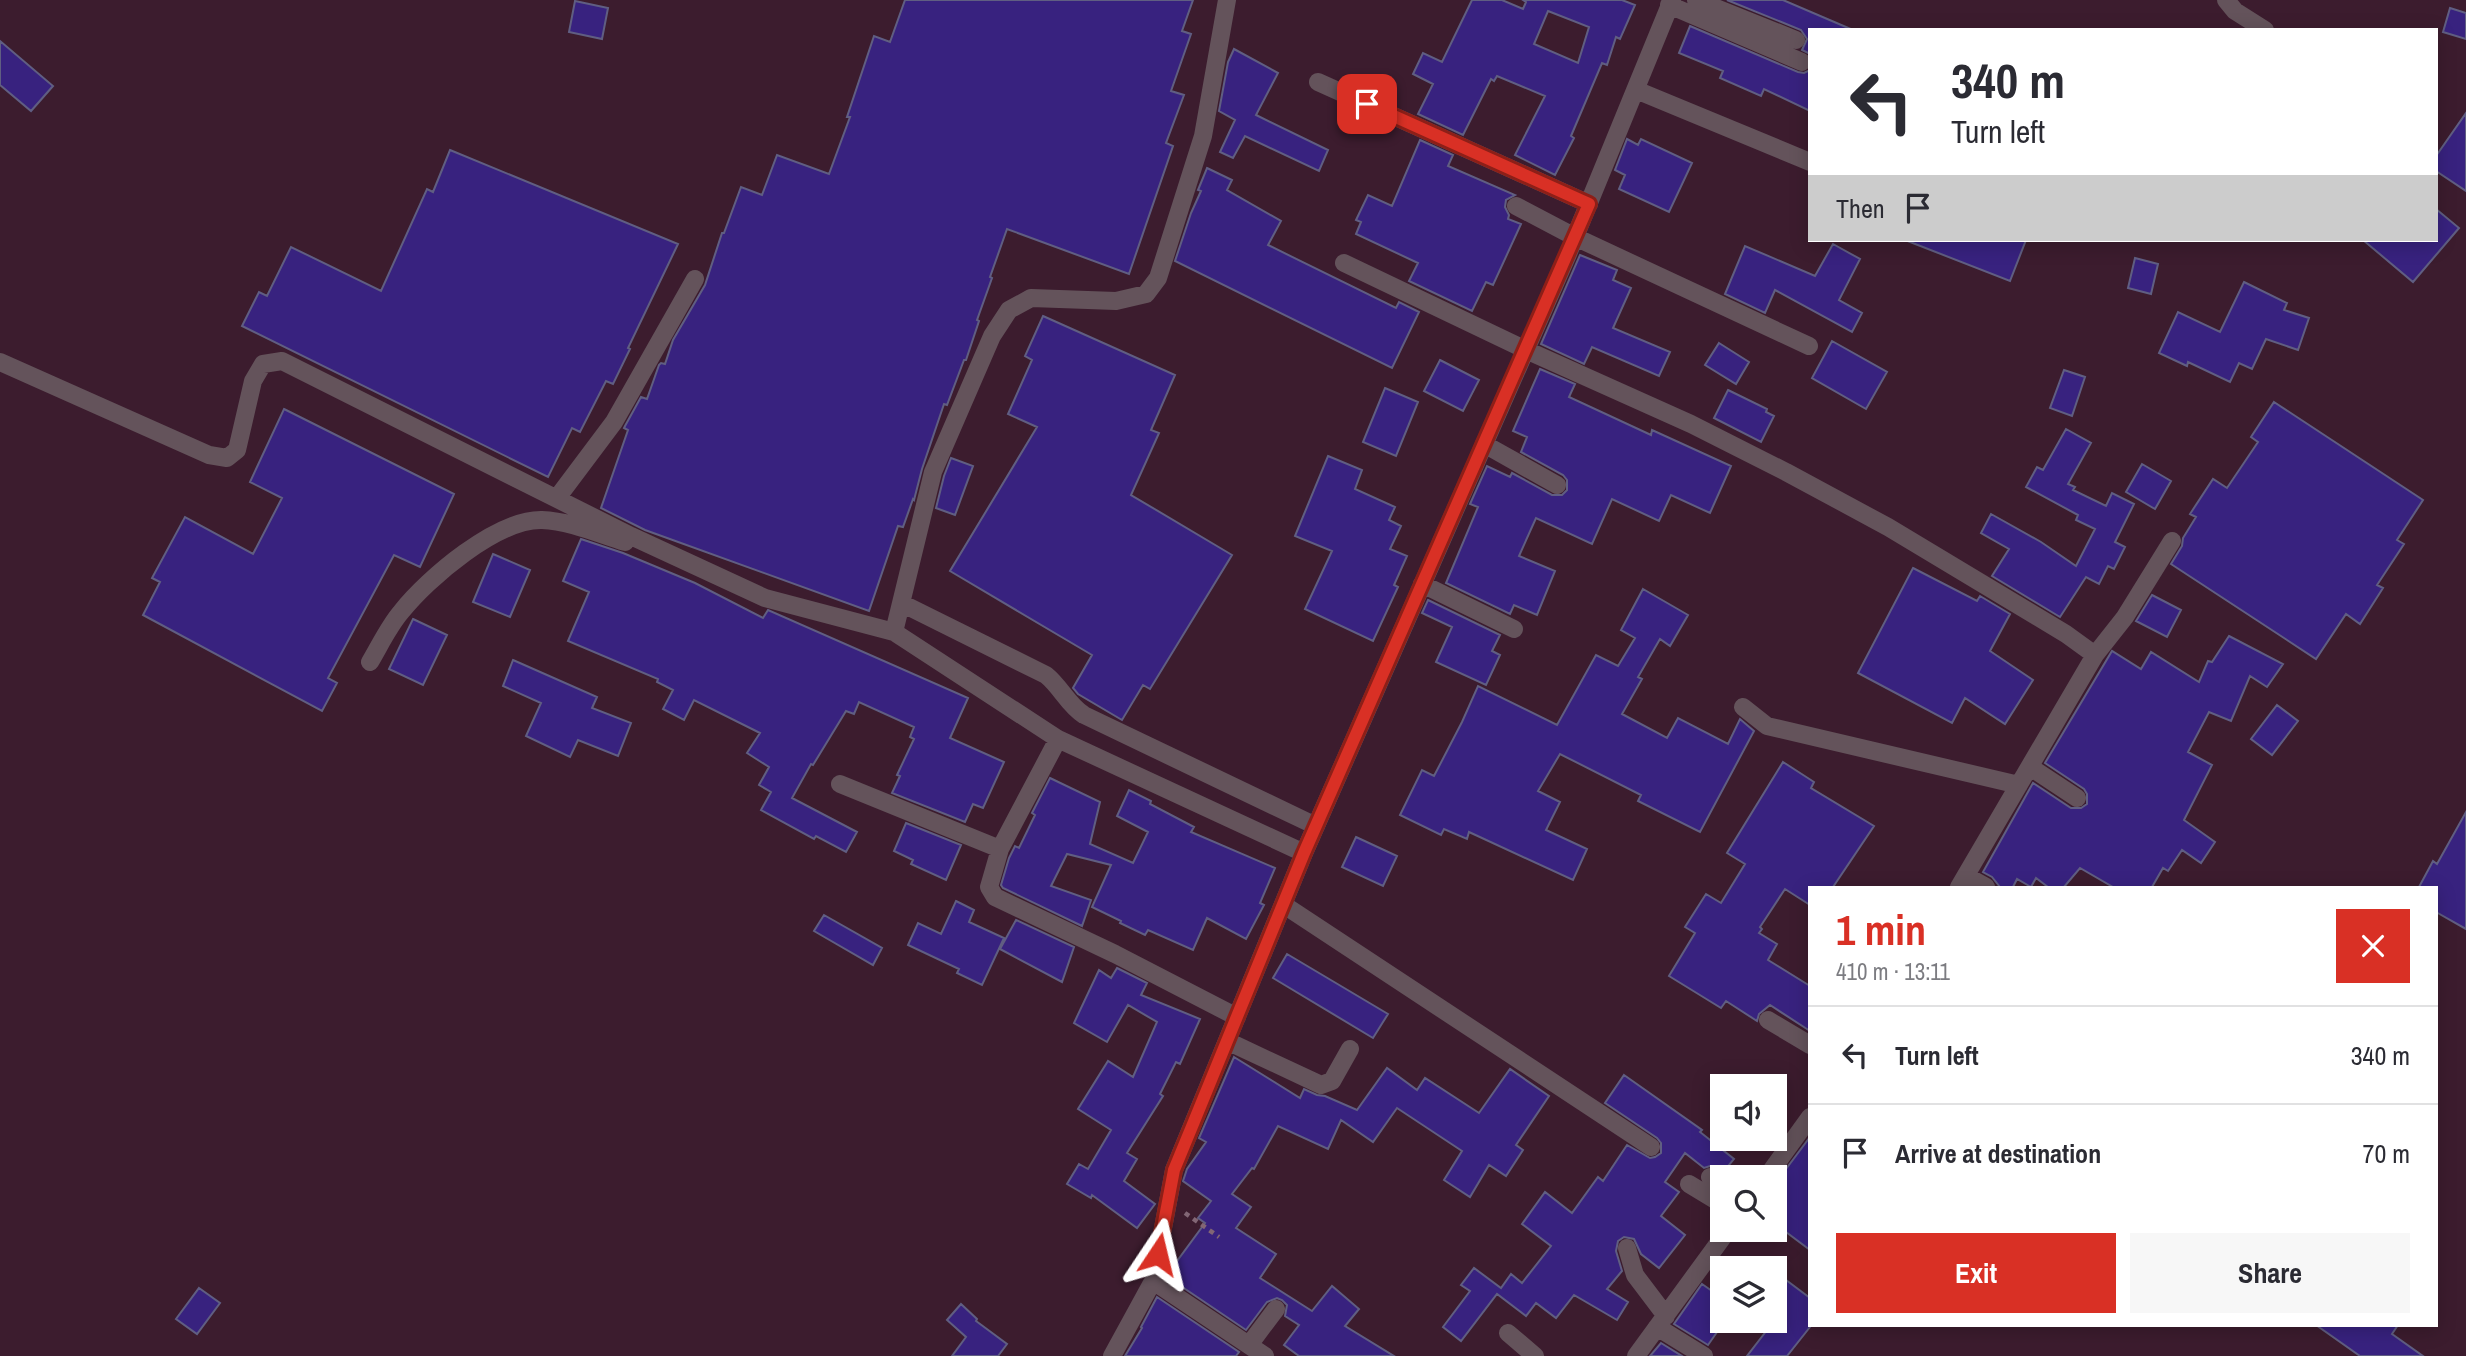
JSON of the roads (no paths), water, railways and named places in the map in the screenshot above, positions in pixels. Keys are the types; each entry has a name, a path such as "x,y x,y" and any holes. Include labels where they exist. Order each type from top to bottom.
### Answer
{"street":[{"path":"894,632 933,472 992,336 1009,310 1031,298 1116,301 1146,294 1158,278 1203,136 1227,0"},
{"path":"1696,0 1796,40"},
{"path":"2226,0 2235,11 2262,28"},
{"path":"1112,1356 1153,1280 1174,1170 1304,853 1575,237 1671,3 1802,62"},
{"path":"1318,82 1589,204"},
{"path":"1636,90 1808,161"},
{"path":"1516,206 1575,237 1809,346"},
{"path":"1344,263 1526,350 1691,424 1786,472 1888,527 2066,634 2095,655"},
{"path":"557,498 614,422 695,279"},
{"path":"0,362 209,455 227,458 237,450 253,381 263,364 282,361 672,555 765,598 894,632 1058,739 1304,853"},
{"path":"1484,444 1557,485"},
{"path":"370,662 401,612 439,574 482,540 528,522 543,520 577,527 672,555"},
{"path":"1981,886 1962,882 2095,655 2125,617 2172,541"},
{"path":"1422,584 1514,629"},
{"path":"901,603 1046,675 1076,710 1084,715 1316,826"},
{"path":"1743,707 1767,726 2019,785"},
{"path":"1058,739 1000,849 989,887 995,897 1115,954 1237,1017"},
{"path":"2030,767 2077,798"},
{"path":"839,784 1000,849"},
{"path":"1284,905 1651,1147"},
{"path":"1768,1020 1808,1044"},
{"path":"1227,1041 1321,1085 1332,1081 1350,1049"},
{"path":"1775,1165 1808,1120"},
{"path":"1689,1184 1710,1197"},
{"path":"1636,1356 1719,1242"},
{"path":"1627,1248 1635,1275 1662,1322 1704,1356"},
{"path":"1153,1280 1265,1356"},
{"path":"1249,1345 1276,1309"},
{"path":"1507,1333 1535,1356"}]}
